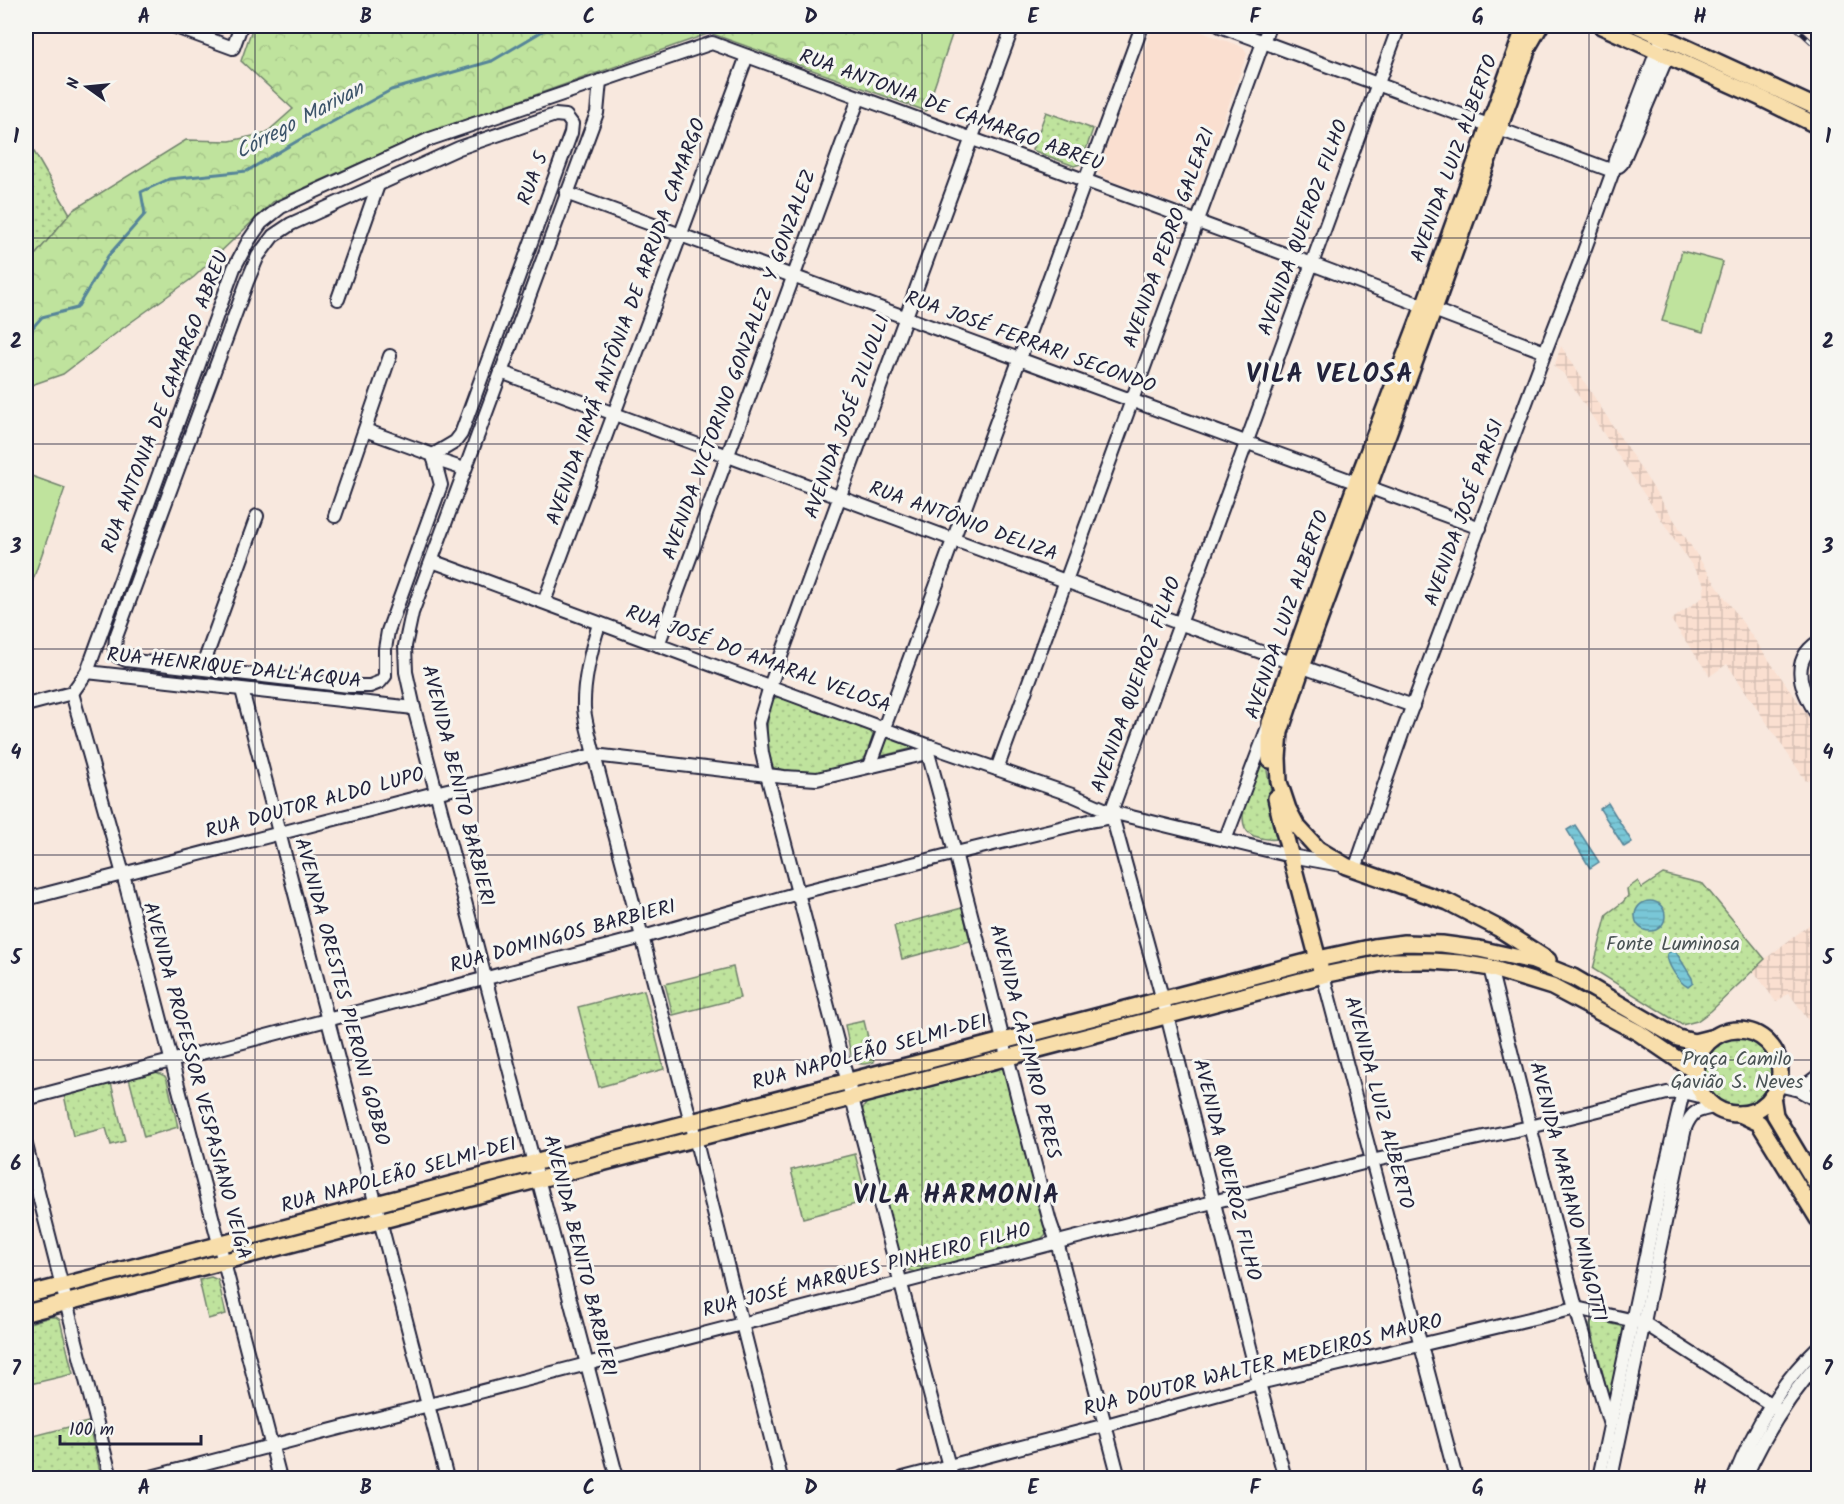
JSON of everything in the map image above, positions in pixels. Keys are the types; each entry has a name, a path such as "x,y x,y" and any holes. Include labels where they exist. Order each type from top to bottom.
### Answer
{"main road":[{"name":"AVENIDA LUIZ ALBERTO","path":"1323,975 1281,820 1270,766 1269,723 1296,665 1429,307 1494,128 1526,26"},
{"name":"AVENIDA LUIZ ALBERTO","path":"1494,128 1529,45 1540,26"},
{"path":"1601,26 1818,126"},
{"path":"1639,26 1818,108"},
{"name":"AVENIDA LUIZ ALBERTO","path":"1296,665 1280,732 1279,782 1287,809 1312,844"},
{"name":"RUA JOSÉ DO AMARAL VELOSA","path":"1312,844 1350,868 1448,902 1498,928 1573,977"},
{"name":"RUA NAPOLEÃO SELMI-DEI","path":"26,1295 848,1080 1318,959 1374,947 1404,943 1442,944 1479,949 1533,961 1573,977 1678,1038 1694,1042 1714,1036"},
{"name":"RUA NAPOLEÃO SELMI-DEI","path":"26,1313 1323,975 1392,961 1461,963 1490,968 1552,987 1639,1034 1696,1076"},
{"path":"1818,1187 1775,1115 1775,1090 1780,1071 1778,1058 1772,1047 1762,1037 1750,1031 1737,1029 1714,1036 1704,1046 1699,1056 1696,1076 1709,1102 1727,1113 1740,1114 1760,1123 1818,1219"},
{"path":"1740,1114 1758,1108 1775,1090"}],"street":[{"path":"173,26 233,48 241,26"},
{"name":"AVENIDA JOSÉ ZILIOLLI","path":"950,1473 767,775 759,723 770,686 1013,26"},
{"path":"870,766 1142,26"},
{"path":"1220,26 1613,171"},
{"name":"AVENIDA PEDRO GALEAZI","path":"997,769 1269,26"},
{"name":"AVENIDA QUEIROZ FILHO","path":"1285,1479 1167,1016 1112,814 1179,623 1399,26"},
{"name":"AVENIDA JOSÉ PARISI","path":"1350,868 1580,262 1615,160 1661,54 1663,37"},
{"name":"RUA ANTONIA DE CAMARGO ABREU","path":"87,672 234,268 261,223 281,207 430,139 712,43 1429,307 1545,352"},
{"name":"AVENIDA IRMÃ ANTÔNIA DE ARRUDA CAMARGO","path":"544,602 747,56"},
{"name":"AVENIDA BENITO BARBIERI","path":"600,81 597,113 412,613 405,646 406,672 435,793 535,1162 617,1479"},
{"name":"AVENIDA VICTORINO GONZALEZ Y GONZALEZ","path":"658,645 859,98"},
{"name":"RUA 5","path":"555,115 566,116 572,124 566,149 461,434 455,442 435,455 441,485 388,631 385,676 380,682 370,686 349,686 126,660 117,656 116,637 258,256 273,236 291,224 344,201 459,148 555,115"},
{"path":"338,299 378,185"},
{"name":"RUA JOSÉ FERRARI SECONDO","path":"566,194 1480,528"},
{"path":"344,201 355,201 364,207 367,218"},
{"path":"335,516 390,356"},
{"name":"RUA ANTÔNIO DELIZA","path":"501,372 1179,623 1413,706"},
{"path":"365,430 466,465"},
{"path":"202,668 257,516"},
{"name":"RUA JOSÉ DO AMARAL VELOSA","path":"432,561 770,686 883,729 929,750 997,769 1072,795 1112,814 1350,868"},
{"path":"599,624 587,675 584,709 781,1479"},
{"path":"1818,642 1809,649 1802,665 1801,681 1805,698 1818,716"},
{"name":"RUA HENRIQUE DALL'ACQUA","path":"72,693 87,672 414,708"},
{"name":"AVENIDA ORESTES PIERONI GOBBO","path":"242,690 447,1479"},
{"path":"26,705 72,693"},
{"name":"AVENIDA PROFESSOR VESPASIANO VEIGA","path":"72,693 123,874 280,1479"},
{"path":"1225,840 1269,723"},
{"name":"RUA DOUTOR ALDO LUPO","path":"26,899 435,793 594,755 817,779 929,750"},
{"name":"AVENIDA CAZIMIRO PERES","path":"929,750 1006,1058 1119,1479"},
{"path":"1072,795 1089,821"},
{"name":"RUA DOMINGOS BARBIERI","path":"26,1099 643,937 798,893 1112,814"},
{"name":"AVENIDA MARIANO MINGOTTI","path":"1490,968 1576,1308 1610,1425"},
{"name":"AVENIDA LUIZ ALBERTO","path":"1323,975 1456,1479"},
{"path":"1611,1479 1633,1372 1639,1321 1683,1092 1696,1076"},
{"path":"1775,1090 1811,1093 1818,1076"},
{"name":"RUA JOSÉ MARQUES PINHEIRO FILHO","path":"147,1479 1371,1161 1530,1127 1666,1093 1683,1092 1709,1102"},
{"path":"1599,1479 1610,1425 1639,1321 1684,1128 1690,1116 1709,1102"},
{"path":"26,1145 111,1479"},
{"name":"RUA DOUTOR WALTER MEDEIROS MAURO","path":"903,1479 950,1473 1106,1425 1259,1383 1576,1308 1639,1321"},
{"path":"1639,1321 1775,1408"},
{"path":"1745,1479 1791,1376 1818,1347"},
{"path":"1734,1479 1747,1445 1775,1408 1818,1364"}],"shaded area":[{"path":"1153,26 1185,26 1240,46 1247,54 1194,201 1188,206 1153,196 1098,174"},
{"path":"1561,346 1719,589 1818,730 1818,784 1814,777 1806,781 1727,664 1710,676 1671,620 1703,597 1705,585 1563,373 1554,367"},
{"path":"1818,918 1818,967 1816,969 1818,973 1818,1034 1789,993 1776,1002 1753,970"}],"green space":[{"path":"253,26 955,26 926,111 710,33 422,135 273,202 194,277 63,374 26,387 26,266 73,210 186,140 230,141 266,133 293,109 241,61"},
{"path":"1046,112 1093,129 1081,164 1074,166 1032,150"},
{"path":"26,138 70,214 26,266"},
{"path":"1682,251 1723,262 1703,332 1662,321"},
{"path":"26,474 65,488 28,594 26,593"},
{"path":"779,697 869,730 873,735 866,756 859,763 813,774 774,768 768,753 767,726 772,700"},
{"path":"888,737 915,747 882,756 880,755 885,739"},
{"path":"1262,765 1266,766 1280,833 1278,839 1254,836 1247,831 1244,824 1243,815 1248,795 1258,768"},
{"name":"Fonte Luminosa","path":"1663,874 1703,884 1765,959 1711,1011 1697,1021 1682,1025 1593,969 1607,914 1623,902 1628,896 1627,889 1638,881 1642,888"},
{"path":"962,908 970,941 902,959 894,926"},
{"path":"1390,948 1481,954 1552,973 1610,1003 1690,1052 1688,1055 1682,1054 1516,969 1336,966 1332,963"},
{"path":"733,967 740,998 673,1015 665,984"},
{"path":"1306,968 1308,973 1179,1005 1178,1003"},
{"path":"644,990 664,1069 599,1087 578,1007"},
{"path":"1148,1007 1150,1012 1091,1027 1085,1032 1019,1048 1017,1046 1018,1043"},
{"path":"864,1021 874,1062 862,1064 852,1060 845,1025"},
{"name":"Praça Camilo Gavião S. Neves","path":"1737,1037 1750,1040 1761,1047 1768,1058 1771,1071 1768,1084 1761,1095 1750,1102 1737,1105 1724,1102 1713,1095 1706,1084 1703,1071 1706,1058 1713,1047 1724,1040"},
{"path":"994,1049 995,1053 861,1088 861,1085"},
{"path":"996,1066 1002,1068 1006,1073 1047,1227 1046,1234 1041,1239 915,1272 908,1270 903,1267 862,1110 869,1099"},
{"path":"156,1072 165,1076 167,1080 178,1127 144,1137 129,1078"},
{"path":"111,1083 125,1141 111,1145 106,1128 73,1136 64,1095"},
{"path":"838,1089 839,1095 703,1130 702,1126"},
{"path":"1766,1114 1818,1196 1818,1211 1762,1120 1762,1116"},
{"path":"678,1131 682,1132 680,1137 549,1172 545,1169 547,1164"},
{"path":"855,1154 867,1201 803,1218 791,1170"},
{"path":"526,1173 523,1178 391,1210 390,1208"},
{"path":"368,1213 363,1220 235,1252 233,1250 234,1246"},
{"path":"208,1254 210,1259 78,1294 75,1292 76,1289"},
{"path":"211,1277 218,1280 226,1314 208,1319 199,1280"},
{"path":"50,1317 60,1320 73,1374 26,1385 26,1324"},
{"path":"1594,1320 1621,1326 1625,1331 1611,1393 1608,1393 1590,1325"},
{"path":"88,1422 101,1475 99,1478 28,1478 26,1438"}],"water":[{"path":"1608,803 1632,842 1624,847 1600,809"},
{"path":"1575,825 1599,862 1590,868 1567,830"},
{"path":"1650,901 1660,906 1665,916 1660,926 1650,931 1640,926 1635,916 1640,906"},
{"path":"1671,951 1676,952 1692,978 1693,983 1688,987 1680,981 1671,968 1667,954"}],"waterway":[{"name":"Córrego Marivan","path":"26,335 42,317 77,308 108,256 145,214 141,192 169,179 247,171 391,90 492,61 551,26"}],"railway":[{"path":"1794,26 1818,48"}],"district":[{"name":"VILA VELOSA","path":"1330,375"},
{"name":"VILA HARMONIA","path":"957,1196"}]}
